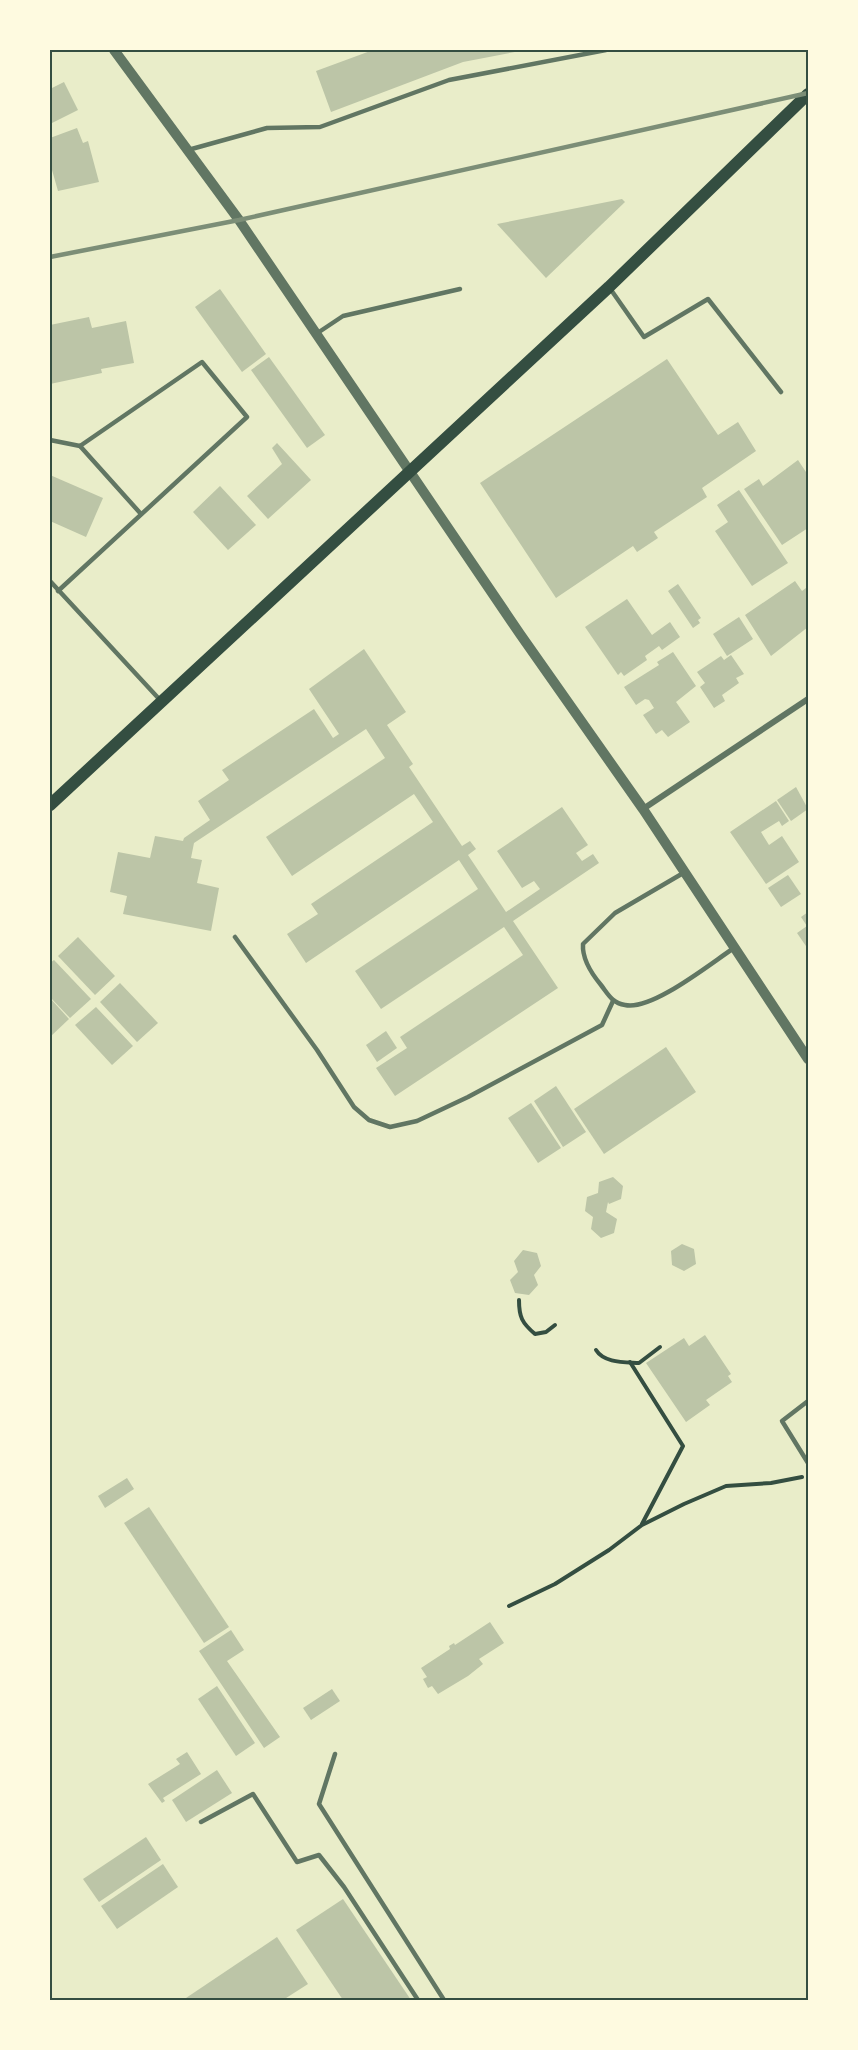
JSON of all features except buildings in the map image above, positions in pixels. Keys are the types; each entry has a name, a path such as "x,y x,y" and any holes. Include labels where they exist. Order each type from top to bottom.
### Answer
{"main road":[{"path":"50,805 609,287 808,94"}],"street":[{"path":"114,50 239,220 643,809 808,1059"},
{"path":"643,809 808,699"}],"lane":[{"path":"186,150 267,128 320,127 449,80 606,50"},
{"path":"609,287 644,337 708,299 782,392"},
{"path":"316,334 343,316 459,289"},
{"path":"58,591 247,417 202,362 80,446"},
{"path":"50,440 80,446 141,514"},
{"path":"50,581 161,701"},
{"path":"685,872 615,913 583,944 582,953 593,976 613,1001 626,1006 648,1003 735,947"},
{"path":"235,937 354,1107 369,1120 390,1127 417,1121 468,1097 602,1026 613,1001"},
{"path":"808,1401 782,1421 808,1463"},
{"path":"335,1754 319,1804 444,2001"},
{"path":"201,1822 253,1794 297,1862 319,1856 344,1887 418,2001"}],"path":[{"path":"519,1300 519,1316 524,1325 535,1334 546,1332 555,1325"},
{"path":"596,1350 600,1356 639,1364 660,1347"},
{"path":"630,1362 683,1446 642,1525"},
{"path":"508,1606 555,1584 609,1550 642,1525 726,1486 771,1483 798,1476 808,1478"}],"railway":[{"path":"50,257 239,220 808,93"}]}
